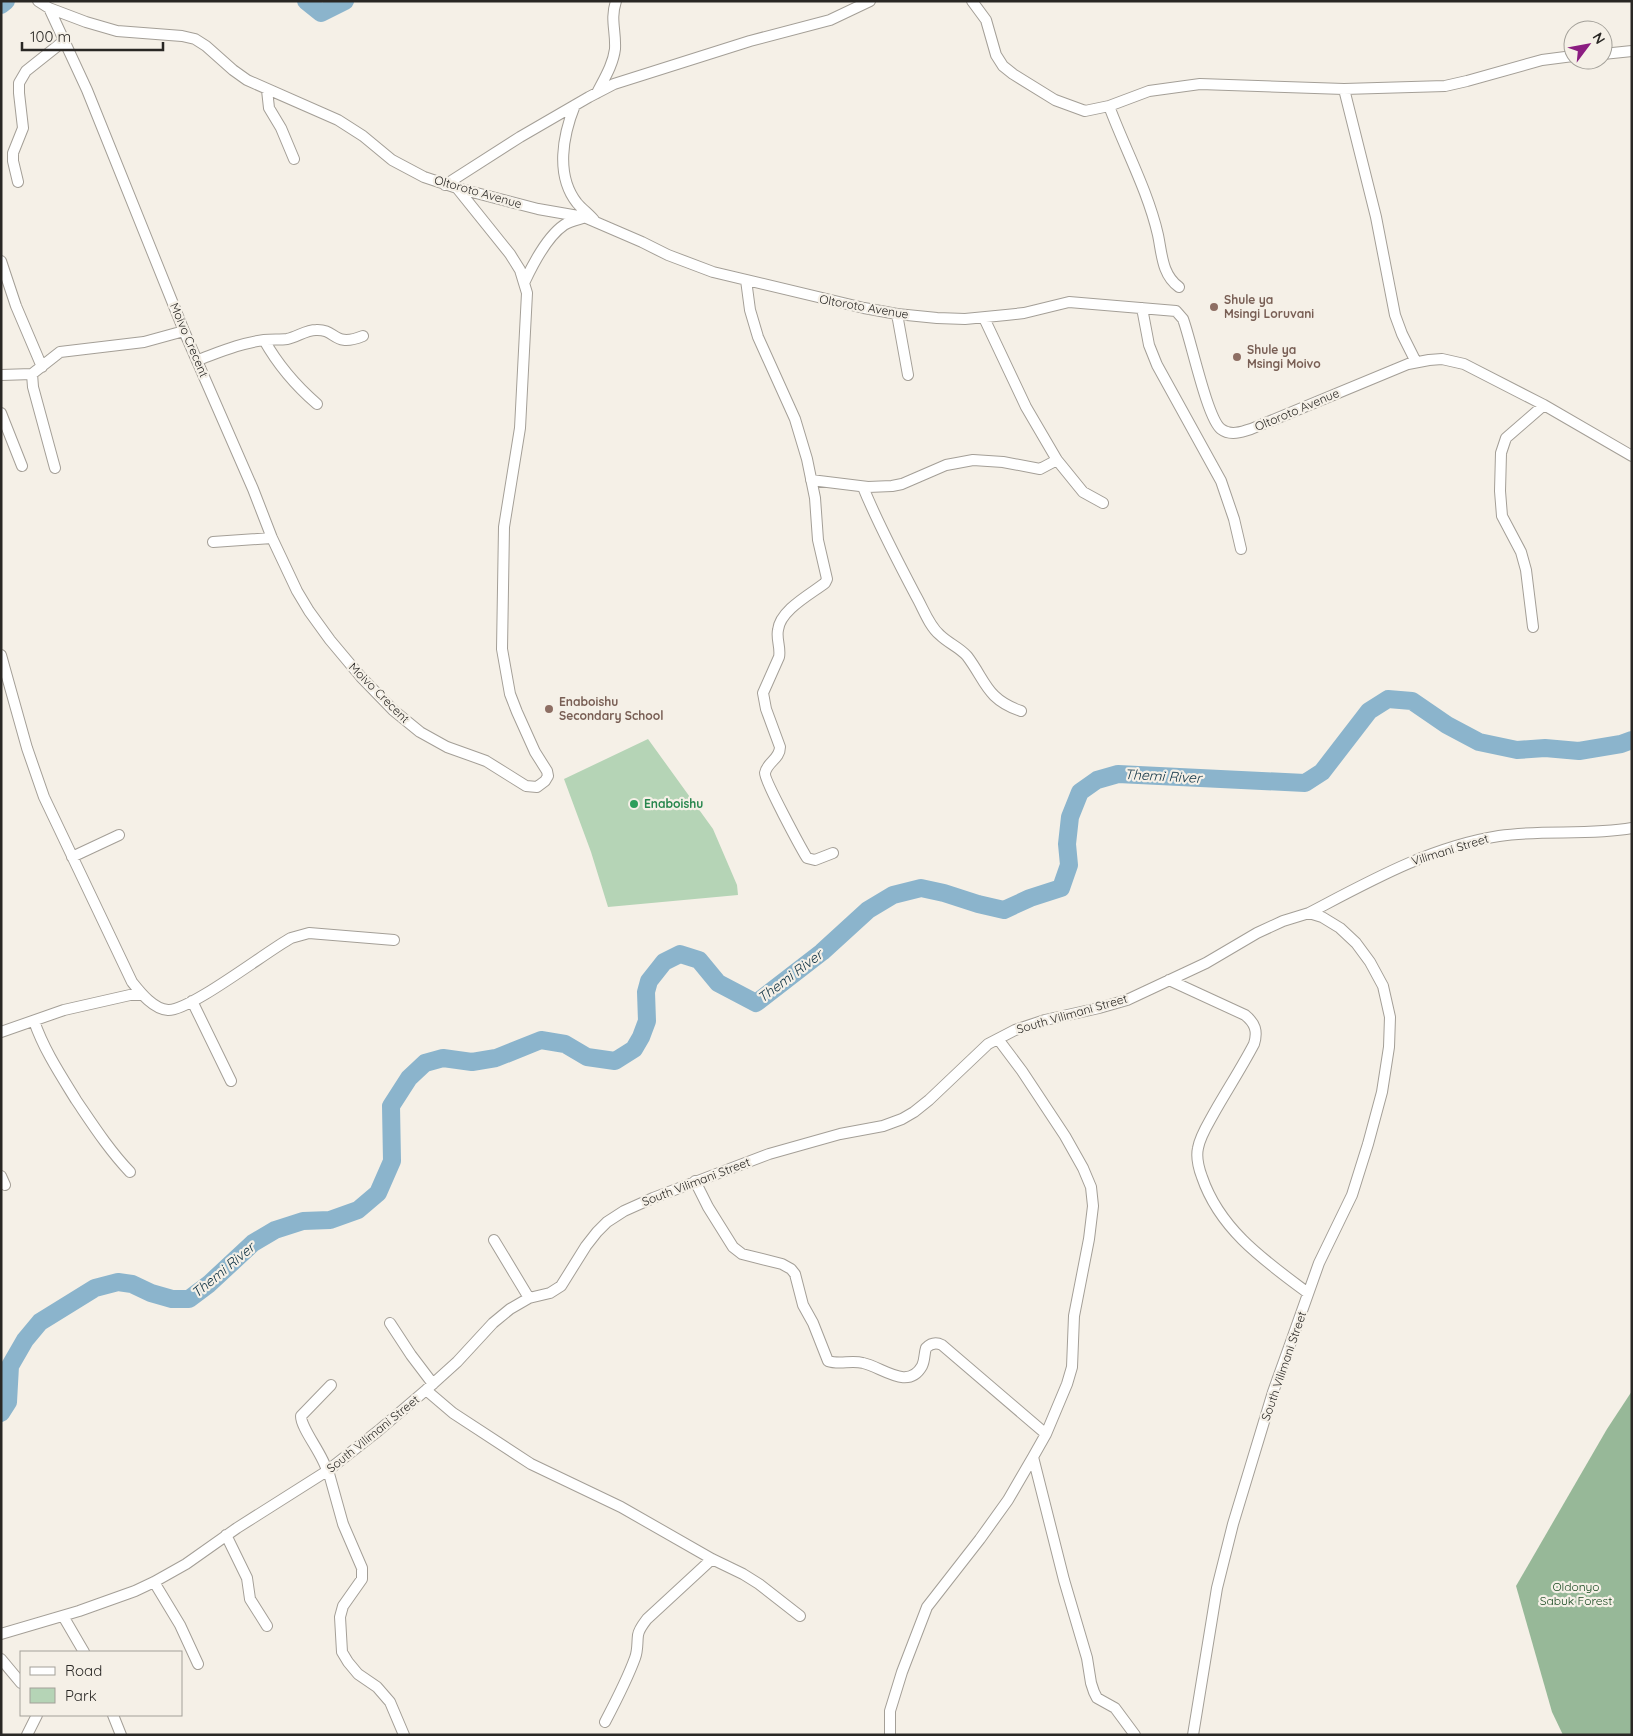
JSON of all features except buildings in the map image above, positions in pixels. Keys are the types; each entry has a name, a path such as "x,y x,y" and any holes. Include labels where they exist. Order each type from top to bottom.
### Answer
{"street":[{"name":"Oltoroto Avenue","path":"38,1 49,8 117,31 182,36 195,39 247,80 338,120 363,136 402,166 445,185 538,209 584,217 693,265 746,280 831,301 897,314 937,318 984,318 1024,313 1069,302 1170,309 1180,314 1186,326 1210,410 1220,429 1228,433 1251,429 1416,362 1442,359 1464,364 1544,405 1632,456"},
{"path":"597,93 613,60 615,47 612,14 616,1"},
{"path":"445,185 520,137 614,84 673,67 750,41 830,20 870,1"},
{"path":"972,1 986,20 996,55 1003,66 1055,100 1074,108 1085,110 1109,106 1149,91 1200,84 1344,89 1445,86 1533,62 1563,58"},
{"name":"Moivo Crecent","path":"49,8 87,90 184,331 253,489 272,538 309,611 361,677 393,710 420,732 448,747 486,762 526,786 537,787 548,776 547,771 524,730 510,694 502,649 504,527 520,428 527,293 525,281 510,254 457,188"},
{"path":"18,182 13,154 23,128 19,83 26,71 64,40"},
{"path":"1613,53 1632,51"},
{"path":"1344,89 1376,217 1395,316 1416,362"},
{"path":"267,90 269,108 281,128 294,159"},
{"path":"575,105 568,122 562,159 566,180 577,202 598,223"},
{"path":"1109,106 1149,205 1157,230 1164,267 1168,277 1179,287"},
{"path":"525,281 530,269 561,227 571,221 584,217"},
{"path":"1,261 16,306 42,367"},
{"path":"746,280 750,310 758,337 795,418 815,498 818,540 827,579 826,583 787,612 778,630 779,658 763,693 766,709 780,747 780,753 765,774 807,858 816,860 833,853"},
{"path":"1142,308 1149,345 1157,365 1221,481 1234,520 1240,549"},
{"path":"897,314 908,375"},
{"path":"984,318 1026,407 1057,460 1083,492 1103,503"},
{"path":"198,360 236,346 264,340 288,338 318,329 340,340 352,341 363,336"},
{"path":"1,375 32,374 60,352 144,342 184,331"},
{"path":"264,340 276,361 289,378 317,404"},
{"path":"32,374 33,387 56,468"},
{"path":"1533,627 1524,561 1502,516 1500,491 1501,453 1506,438 1544,405"},
{"path":"1,413 22,466"},
{"path":"811,480 863,487 892,486 902,484 946,465 965,462 1004,462 1040,469 1057,460"},
{"path":"863,487 910,584 939,635 968,657 990,692 1011,708 1021,711"},
{"path":"213,542 272,538"},
{"path":"1,655 27,748 44,797 132,982 142,995 157,1006 166,1010 178,1008 291,938 308,933 394,940"},
{"name":"Vilimani Street","path":"1309,913 1402,866 1473,841 1528,832 1603,832 1632,828"},
{"path":"72,857 119,835"},
{"name":"South Vilimani Street","path":"1,1634 63,1616 135,1591 154,1582 186,1564 226,1536 328,1471 378,1432 430,1387 501,1316 517,1303 550,1293 561,1286 586,1246 606,1222 615,1216 639,1203 769,1154 840,1134 883,1126 902,1119 929,1100 988,1044 1015,1030 1045,1020 1127,1000 1206,963 1283,920 1309,913 1322,917 1340,928 1370,962 1383,986 1390,1017 1389,1047 1382,1092 1352,1194 1319,1263 1273,1392 1225,1554 1217,1588 1192,1735"},
{"path":"1169,980 1245,1015 1254,1025 1257,1036 1254,1044 1205,1130 1198,1148 1200,1171 1216,1208 1229,1226 1253,1250 1308,1293"},
{"path":"1,1032 64,1010 130,995 142,995"},
{"path":"192,1001 231,1081"},
{"path":"34,1021 39,1036 54,1066 97,1131 130,1172"},
{"path":"890,1735 890,1711 902,1672 927,1607 1008,1500 1034,1457 1046,1434 1072,1367 1074,1316 1089,1239 1092,1206 1091,1187 1083,1168 1065,1136 1022,1071 998,1039"},
{"path":"695,1181 732,1247 742,1254 787,1266 795,1274 803,1305 813,1323 828,1361 864,1363 906,1378 915,1375 922,1367 926,1348 938,1343 1046,1434"},
{"path":"494,1240 529,1298"},
{"path":"390,1323 430,1387 453,1413 531,1464 628,1511 712,1559 743,1574 800,1616"},
{"path":"331,1385 301,1416 303,1426 328,1471 343,1524 360,1563 362,1574 362,1579 358,1586 342,1606 340,1617 342,1652 358,1674 377,1687 390,1702 404,1735"},
{"path":"1034,1457 1064,1580 1087,1658 1094,1692 1097,1698 1115,1708 1135,1735"},
{"path":"226,1536 247,1578 250,1599 267,1626"},
{"path":"605,1722 624,1686 636,1656 638,1634 641,1627 647,1618 712,1559"},
{"path":"154,1582 180,1625 198,1664"},
{"path":"63,1616 83,1651"},
{"path":"1,1659 20,1683"},
{"path":"27,1735 36,1716"},
{"path":"112,1716 121,1735"}],"green space":[{"name":"Enaboishu","path":"648,739 713,829 737,885 738,895 608,907 591,852 564,779"},
{"name":"Oldonyo Sabuk Forest","path":"1632,1391 1632,1735 1563,1735 1552,1712 1516,1586 1607,1429"}],"waterway":[{"path":"1,5 6,1"},
{"path":"306,1 321,13 345,1"},
{"name":"Themi River","path":"1,1413 8,1402 10,1366 25,1340 40,1322 95,1288 118,1282 132,1284 151,1293 172,1299 189,1299 209,1284 253,1243 275,1230 303,1221 330,1220 358,1210 378,1193 392,1161 391,1106 409,1078 425,1063 443,1058 472,1062 496,1058 541,1040 565,1044 587,1057 615,1061 634,1049 641,1037 647,1021 646,992 649,981 664,962 680,954 699,960 718,983 756,1003 822,952 868,910 893,895 921,888 1004,910 1030,898 1061,888 1069,865 1067,844 1070,817 1080,792 1097,780 1118,774 1305,783 1322,772 1369,711 1388,699 1412,701 1447,725 1479,742 1517,750 1545,748 1579,751 1621,744 1632,740"}],"place":[{"name":"Shule ya Msingi Loruvani","path":"1214,307"},
{"name":"Shule ya Msingi Moivo","path":"1237,357"},
{"name":"Enaboishu Secondary School","path":"549,709"},
{"name":"Enaboishu","path":"634,804"}]}
